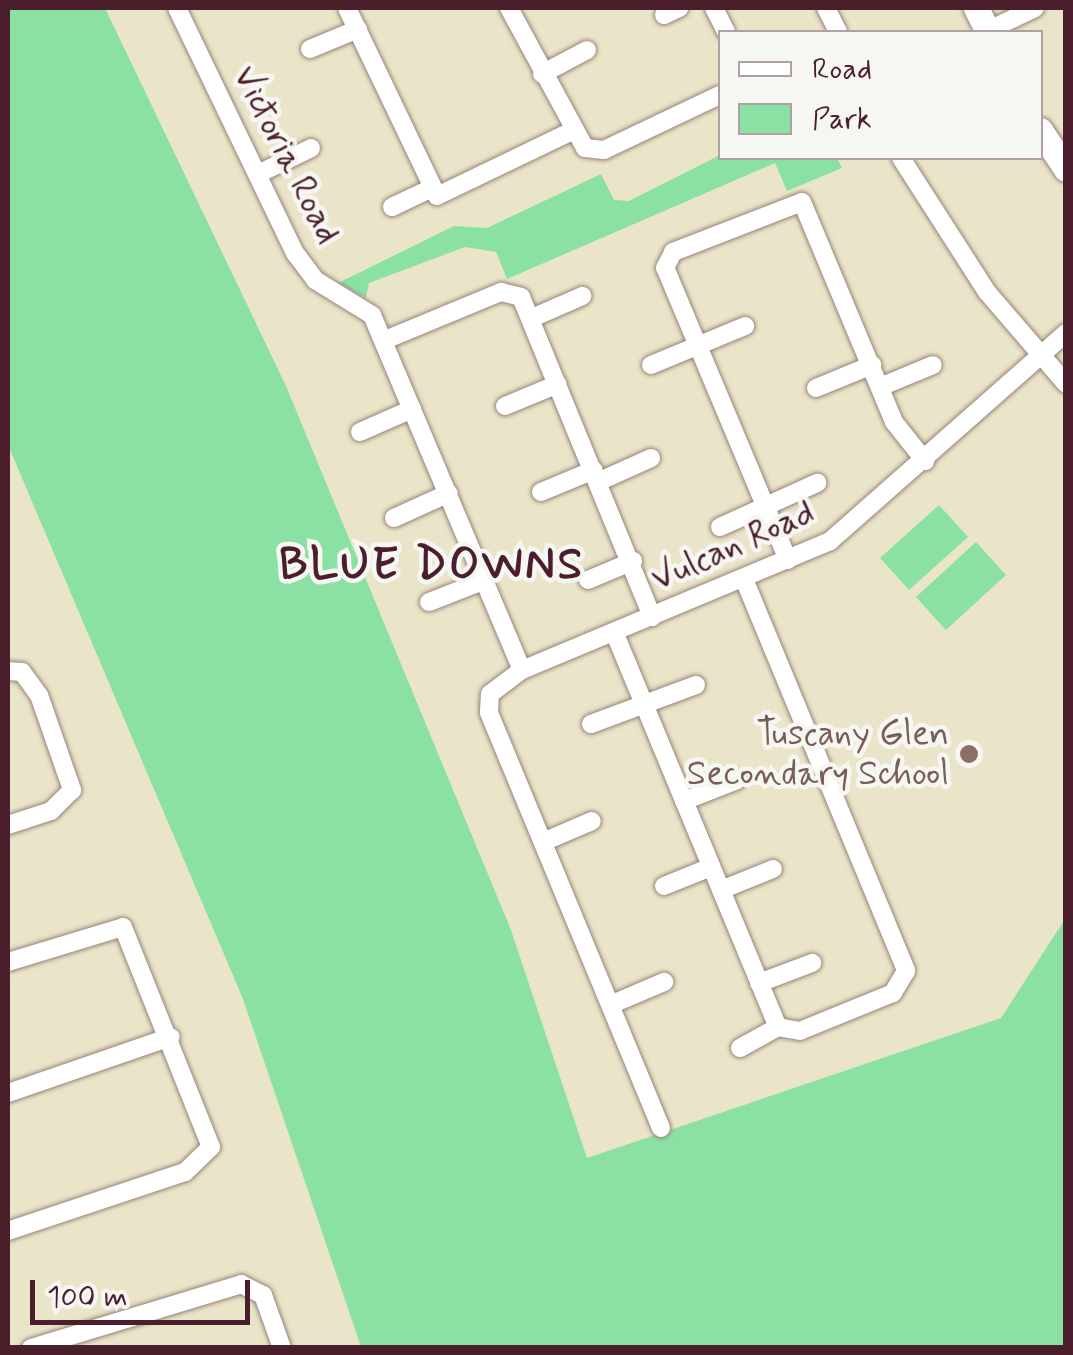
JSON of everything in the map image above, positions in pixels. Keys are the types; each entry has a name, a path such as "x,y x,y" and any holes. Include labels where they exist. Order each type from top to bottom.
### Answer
{"street":[{"path":"347,8 436,196 570,132"},
{"path":"509,8 570,132 585,148 604,150 718,96"},
{"path":"984,24 1035,8"},
{"name":"Victoria Road","path":"183,9 306,269 357,299 385,340 522,670"},
{"path":"310,49 358,30"},
{"path":"542,74 587,50"},
{"path":"1043,134 1066,169"},
{"path":"258,174 311,148"},
{"path":"903,160 966,262 1066,384"},
{"path":"392,207 432,188"},
{"path":"788,560 762,508 664,268 668,256 802,202 880,387 925,462"},
{"path":"385,340 514,290 532,318 633,561 652,618"},
{"path":"532,318 582,296"},
{"path":"650,365 744,326"},
{"name":"Vulcan Road","path":"543,842 490,694 522,670 788,560 850,528 1066,333"},
{"path":"816,388 872,365"},
{"path":"880,387 933,365"},
{"path":"506,406 558,384"},
{"path":"360,432 412,409"},
{"path":"541,492 652,458"},
{"path":"720,527 816,483"},
{"path":"394,518 449,493"},
{"path":"588,580 633,561"},
{"path":"740,1048 778,1028 800,1032 879,999 898,990 906,972 744,579"},
{"path":"428,602 483,581"},
{"path":"614,634 778,1028"},
{"path":"8,671 22,672 39,695 72,790 51,812 8,825"},
{"path":"592,724 696,685"},
{"path":"684,801 737,780"},
{"path":"592,820 543,842 662,1128"},
{"path":"664,886 711,867"},
{"path":"721,890 773,870"},
{"path":"8,962 124,927 211,1148 185,1172 8,1232"},
{"path":"760,983 812,963"},
{"path":"610,1005 664,982"},
{"path":"8,1093 170,1037"},
{"path":"31,1348 241,1284 263,1295 282,1348"}],"green space":[{"path":"8,8 105,8 286,386 511,930 587,1158 1001,1018 1065,919 1065,1347 361,1347 243,999 8,445"},
{"path":"718,156 718,160 838,160 842,168 787,191 775,163 507,279 496,252 465,247 369,283 366,298 338,283 454,226 487,228 601,174 614,200 629,201"},
{"path":"939,505 968,537 909,590 880,558"},
{"path":"976,542 1006,575 946,630 916,597"}],"place":[{"name":"Tuscany Glen Secondary School","path":"969,754"}],"district":[{"name":"BLUE DOWNS","path":"432,566"}]}
